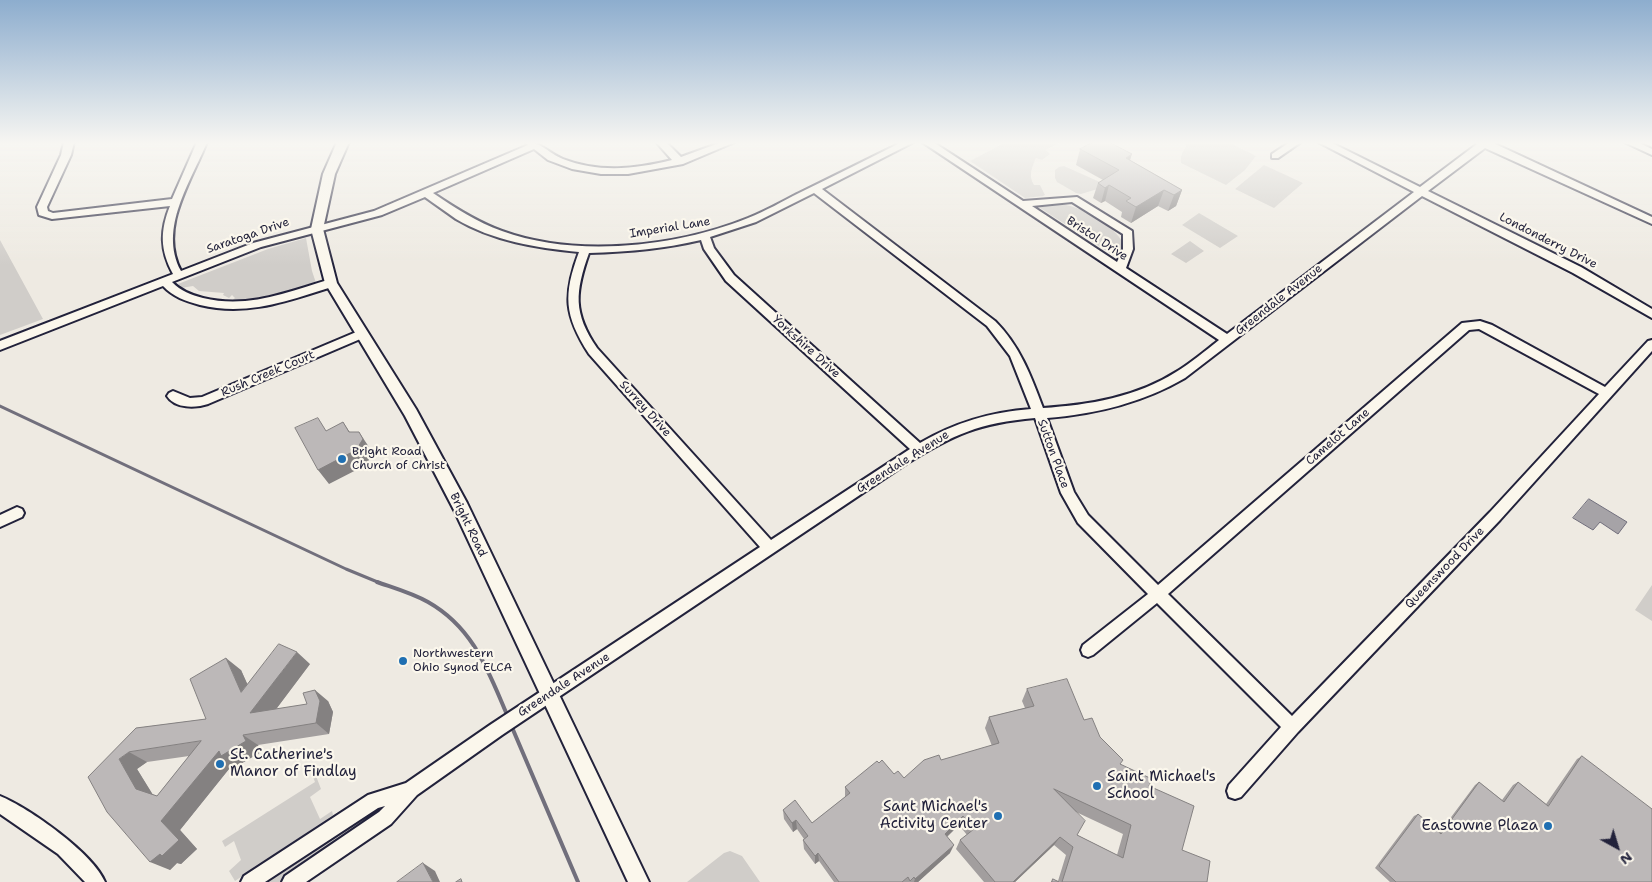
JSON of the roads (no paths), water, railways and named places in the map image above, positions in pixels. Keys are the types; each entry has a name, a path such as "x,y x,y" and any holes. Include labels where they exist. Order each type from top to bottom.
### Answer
{"main road":[{"name":"Bright Road","path":"327,183 318,229 325,265 331,283 411,413 438,465 639,882"}],"street":[{"path":"53,183 42,207 43,213 52,216 176,202"},
{"path":"179,276 170,258 168,236 176,202 184,183"},
{"name":"Saratoga Drive","path":"0,346 270,241 366,217 447,183"},
{"name":"Imperial Lane","path":"426,193 451,211 488,230 538,244 585,248 646,246 704,237 752,220 827,183"},
{"name":"Bristol Drive","path":"990,183 1228,340"},
{"name":"Londonderry Drive","path":"1406,183 1577,270 1652,314"},
{"name":"Greendale Avenue","path":"291,882 385,818 411,790 496,730 919,449 942,436 970,425 998,418 1089,408 1146,393 1182,375 1432,183"},
{"path":"1570,183 1652,221"},
{"name":"Sutton Place","path":"815,189 985,318 1002,334 1014,351 1023,370 1052,451 1075,506 1100,537 1292,727"},
{"path":"1022,204 1074,200 1128,233 1128,249 1120,269"},
{"name":"Yorkshire Drive","path":"704,237 709,249 730,278 919,449"},
{"name":"Surrey Drive","path":"585,248 572,290 574,317 584,338 593,351 770,548"},
{"path":"165,281 179,294 214,306 236,307 259,306 331,283"},
{"name":"Camelot Lane","path":"1088,650 1158,594 1466,326 1488,328 1606,393"},
{"name":"Rush Creek Court","path":"173,396 189,403 204,401 361,334"},
{"name":"Queenswood Drive","path":"1235,791 1292,727 1495,516 1652,344"},
{"path":"0,521 17,513"},
{"name":"Greendale Avenue","path":"250,882 374,802 411,790"},
{"path":"0,804 64,847 87,869 96,882"}],"waterway":[{"path":"0,406 346,569 380,583"},
{"path":"377,582 428,602 457,624 478,652 494,683 508,717"},
{"path":"511,725 578,882"}],"place":[{"name":"Bright Road Church of Christ","path":"342,459"},
{"name":"Northwestern Ohio Synod ELCA","path":"403,661"},
{"name":"St. Catherine's Manor of Findlay","path":"220,764"},
{"name":"Saint Michael's School","path":"1097,786"},
{"name":"Sant Michael's Activity Center","path":"998,816"},
{"name":"Eastowne Plaza","path":"1548,826"}]}
